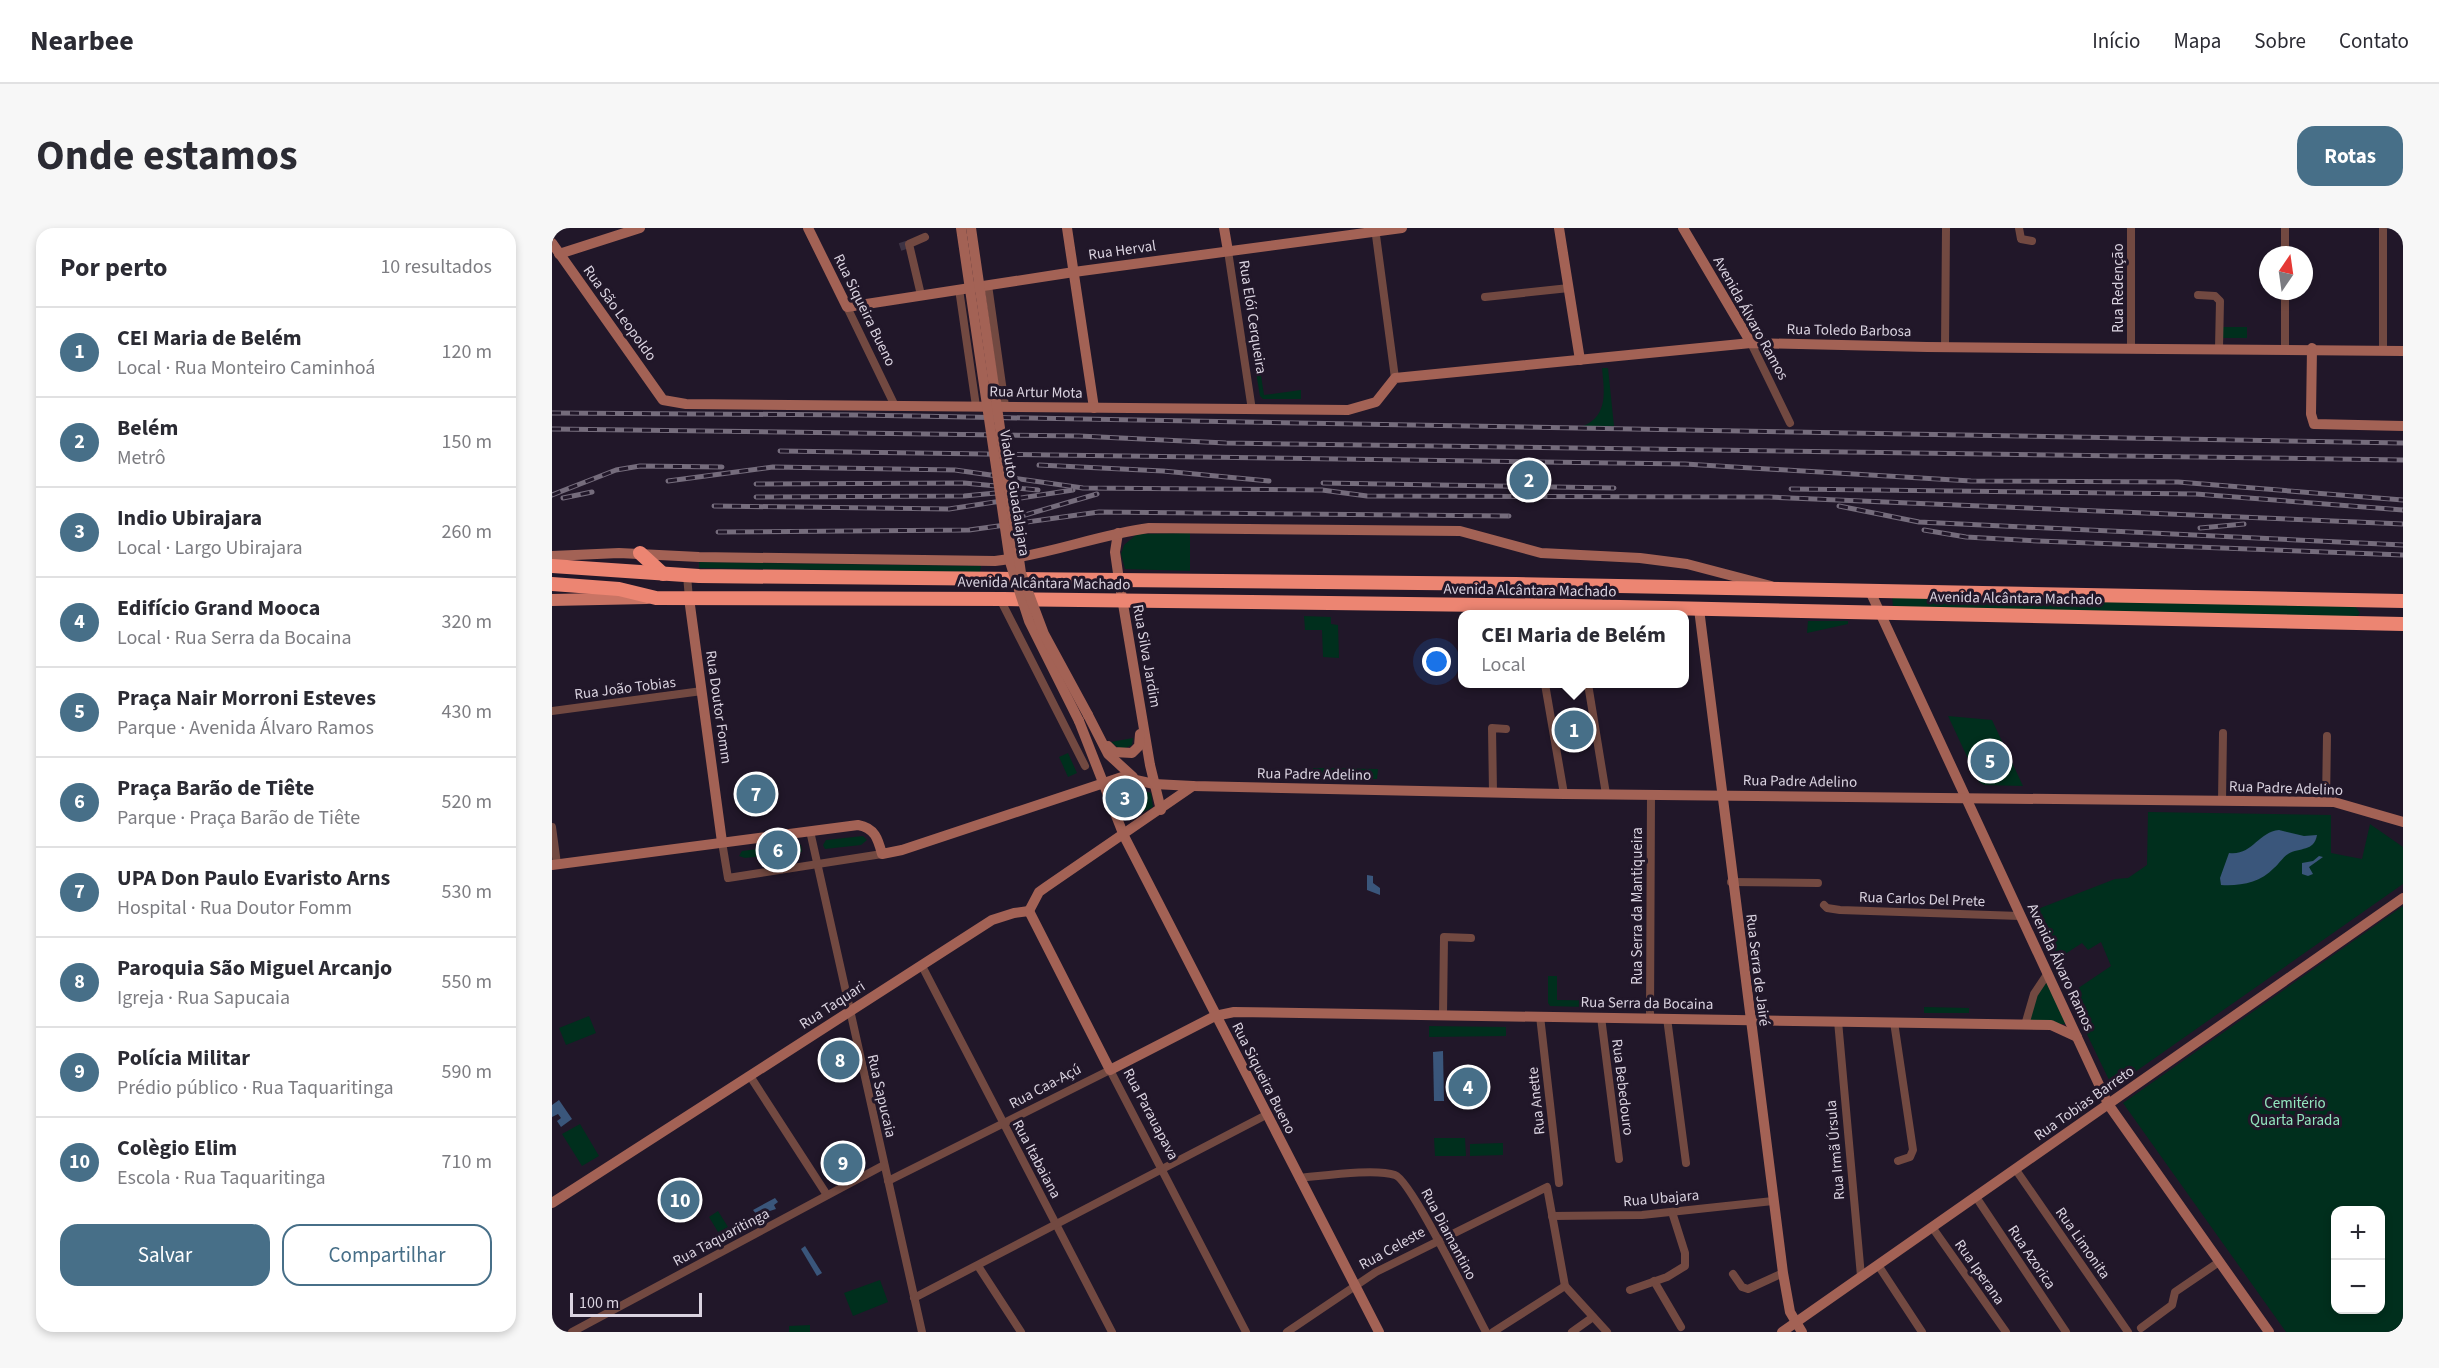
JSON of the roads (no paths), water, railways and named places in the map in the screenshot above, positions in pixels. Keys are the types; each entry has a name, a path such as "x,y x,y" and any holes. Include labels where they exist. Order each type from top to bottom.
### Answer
{"highway":[{"path":"640,553 663,574"},
{"name":"Avenida Alcântara Machado","path":"552,566 687,576 1539,584 2399,601"},
{"name":"Avenida Alcântara Machado","path":"552,584 619,589 656,598 1000,598 1576,610 1699,609 1881,612 2403,624"}],"main road":[{"name":"Avenida Alcântara Machado","path":"552,600 656,598"}],"street":[{"path":"556,255 640,228"},
{"name":"Rua Siqueira Bueno","path":"808,228 895,406"},
{"name":"Viaduto Guadalajara","path":"961,228 1010,562 1029,621 1083,718 1100,739 1108,754 1136,779"},
{"name":"Viaduto Guadalajara","path":"971,228 1021,573 1034,613 1083,718 1109,802"},
{"path":"1067,228 1094,408"},
{"name":"Rua Elói Cerqueira","path":"1224,228 1252,410"},
{"name":"Rua Herval","path":"847,307 1074,272 1402,228"},
{"path":"1559,228 1580,360"},
{"name":"Avenida Álvaro Ramos","path":"1683,228 1751,343 1790,423"},
{"path":"1945,348 1946,228"},
{"path":"2019,228 2021,239 2032,241"},
{"name":"Rua Redenção","path":"2131,228 2131,348"},
{"path":"2285,246 2286,228"},
{"path":"2383,228 2383,350"},
{"path":"1375,230 1395,378"},
{"path":"921,295 909,244 925,237"},
{"name":"Rua São Leopoldo","path":"552,243 556,255 663,400"},
{"path":"988,285 1005,406"},
{"path":"1485,297 1569,288"},
{"path":"959,289 975,406"},
{"path":"2198,295 2215,296 2220,301 2218,348"},
{"path":"2285,300 2285,348"},
{"name":"Rua Toledo Barbosa","path":"1395,378 1751,343 1945,348 2285,348 2309,351 2403,351"},
{"path":"2309,351 2311,414 2314,424 2403,426"},
{"name":"Rua Artur Mota","path":"663,400 710,405 1252,410 1361,408 1376,402 1395,378"},
{"name":"Avenida Alcântara Machado","path":"552,556 640,553 699,557 995,561 1026,557 1118,533 1168,528 1460,531 1541,553 1640,558 1687,564 1783,590"},
{"name":"Rua Silva Jardim","path":"1118,533 1115,552 1119,580 1142,720 1161,810"},
{"name":"Rua Doutor Fomm","path":"687,576 728,878 817,864"},
{"name":"Avenida Álvaro Ramos","path":"1869,589 2108,1104 2269,1332"},
{"path":"1000,598 1085,766"},
{"name":"Rua Serra de Jairé","path":"1699,609 1731,882 1783,1273 1790,1312 1799,1327"},
{"path":"1546,688 1564,794"},
{"path":"1589,688 1605,794"},
{"name":"Rua João Tobias","path":"552,711 702,692"},
{"path":"1100,739 1114,752 1132,753 1139,746 1139,726 1142,720"},
{"path":"1493,792 1492,728 1506,729"},
{"path":"2222,801 2223,733"},
{"path":"2326,802 2327,736"},
{"path":"817,864 902,850 1117,777 1136,779"},
{"name":"Rua Padre Adelino","path":"1136,779 1154,784 1193,786 1564,794 2326,802 2345,804 2403,822"},
{"path":"1029,911 1039,892 1124,836 1193,786"},
{"path":"1078,791 1095,794 1109,802"},
{"name":"Rua Serra da Mantiqueira","path":"1650,1018 1651,794"},
{"name":"Rua Siqueira Bueno","path":"1109,802 1215,1016 1379,1332"},
{"path":"552,827 554,864 865,826 876,834 882,854"},
{"name":"Rua Sapucaia","path":"810,831 922,1332"},
{"path":"1731,882 1818,883"},
{"name":"Rua Tobias Barreto","path":"1782,1332 1799,1327 1861,1276 2016,1170 2403,897"},
{"name":"Rua Carlos Del Prete","path":"1824,905 1829,909 1840,910 2020,915"},
{"name":"Rua Taquari","path":"552,1203 992,920 1029,911"},
{"name":"Rua Parauapava","path":"1029,911 1246,1332"},
{"path":"1443,1015 1444,937 1471,938"},
{"name":"Rua Itabaiana","path":"922,966 1112,1332"},
{"path":"2025,1025 2034,994 2048,973"},
{"path":"2051,1025 2061,1003"},
{"name":"Rua Serra da Bocaina","path":"1215,1016 1234,1012 2051,1025 2077,1037"},
{"name":"Rua Caa-Açú","path":"888,1181 1004,1125 1215,1016"},
{"name":"Rua Anette","path":"1540,1016 1559,1183"},
{"name":"Rua Bebedouro","path":"1601,1017 1619,1160"},
{"path":"1667,1018 1686,1163"},
{"name":"Rua Irmã Úrsula","path":"1838,1021 1861,1276"},
{"path":"1894,1022 1912,1150 1910,1157 1898,1161"},
{"path":"750,1076 827,1195"},
{"path":"914,1298 1266,1115"},
{"name":"Rua Taquaritinga","path":"572,1332 884,1165"},
{"name":"Rua Limonita","path":"2016,1170 2128,1332"},
{"name":"Rua Diamantino","path":"1299,1178 1394,1174 1408,1185 1486,1332"},
{"name":"Rua Celeste","path":"1287,1332 1355,1284 1436,1240 1547,1187 1552,1216"},
{"name":"Rua Azorica","path":"1976,1197 2066,1332"},
{"name":"Rua Ubajara","path":"1552,1216 1672,1212 1773,1201"},
{"path":"1630,1290 1683,1269 1686,1263 1672,1212"},
{"path":"1552,1216 1565,1286 1607,1332"},
{"name":"Rua Iperana","path":"1932,1227 2006,1332"},
{"path":"2141,1328 2172,1305 2175,1292 2219,1262"},
{"path":"1878,1265 1922,1332"},
{"path":"978,1266 1022,1332"},
{"path":"1733,1274 1742,1287 1748,1289 1783,1273"},
{"path":"1654,1281 1681,1327"},
{"path":"1493,1332 1565,1286"},
{"path":"1572,1332 1593,1317"}],"water":[{"path":"2279,830 2304,836 2317,835 2310,847 2288,854 2263,877 2243,884 2221,885 2220,878 2229,853 2244,851 2266,835"},
{"path":"2319,856 2323,857 2309,867 2313,874 2308,876 2302,874 2302,863 2313,861"},
{"path":"1367,875 1373,876 1373,883 1380,888 1380,895 1367,890"},
{"path":"1443,1051 1444,1101 1434,1101 1433,1052"},
{"path":"559,1100 572,1119 561,1127 557,1121 561,1118 558,1114 552,1117 552,1105"},
{"path":"775,1198 778,1202 774,1205 776,1209 757,1215 753,1210"},
{"path":"805,1246 822,1273 817,1276 801,1249"}],"tunnel":[{"path":"900,247 909,244"}],"railway":[{"path":"552,413 859,415 2403,443"},
{"path":"552,429 1079,436 1226,443 2403,460"},
{"path":"780,451 1685,464 1971,481 2178,482 2403,500"},
{"path":"1039,465 1163,471 1269,481"},
{"path":"552,495 616,470 640,466 722,467"},
{"path":"668,481 773,467 955,470 1083,488 1322,490 1367,496 1769,497 2403,524"},
{"path":"756,484 964,483 1038,490"},
{"path":"1323,483 1614,488"},
{"path":"1791,489 2196,494 2403,510"},
{"path":"714,506 949,509 1073,490"},
{"path":"563,498 592,492"},
{"path":"756,497 964,496 996,493"},
{"path":"1008,520 1097,494"},
{"path":"1839,506 1919,522 2403,545"},
{"path":"718,532 969,530 1099,512 1509,516"},
{"path":"2200,528 2244,524"},
{"path":"1924,530 1966,537 2038,541 2403,555"}],"place":[{"name":"Belém","path":"1529,480"},
{"name":"CEI Maria de Belém","path":"1574,730"},
{"name":"Praça Nair Morroni Esteves","path":"1990,761"},
{"name":"UPA Don Paulo Evaristo Arns","path":"756,794"},
{"name":"Indio Ubirajara","path":"1125,798"},
{"name":"Praça Barão de Tiête","path":"778,850"},
{"name":"Paroquia São Miguel Arcanjo","path":"840,1060"},
{"name":"Edifício Grand Mooca","path":"1468,1087"},
{"name":"Polícia Militar","path":"843,1163"},
{"name":"Colègio Elim","path":"680,1200"}],"park label":[{"name":"Cemitério Quarta Parada","path":"2295,1112"}]}
